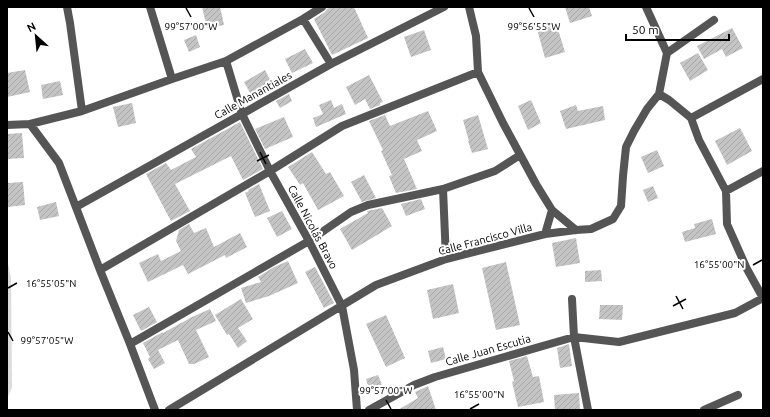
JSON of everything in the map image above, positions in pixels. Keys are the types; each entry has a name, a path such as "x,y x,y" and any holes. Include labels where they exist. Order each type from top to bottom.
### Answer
{"street":[{"path":"67,7 82,111"},
{"path":"150,7 172,79"},
{"path":"7,125 30,124 82,111 226,61 322,7"},
{"name":"Calle Manantiales","path":"76,207 331,64 444,7"},
{"path":"468,7 476,36 478,72 520,155 552,210 576,230"},
{"path":"646,7 667,53 714,20"},
{"path":"303,19 331,64"},
{"name":"Calle Francisco Villa","path":"169,410 376,285 446,259 545,234 591,229 613,219 621,206 626,147 647,109 659,94 667,53"},
{"name":"Calle Nicolás Bravo","path":"226,61 242,114 270,171 309,241 342,306 354,370 357,410"},
{"path":"100,270 270,171 342,126 478,72"},
{"path":"691,118 763,79"},
{"path":"659,94 691,118 699,140 726,191 727,224 747,269 763,298"},
{"path":"30,124 59,163 155,410"},
{"path":"130,344 309,241 351,212 368,205 443,189 495,171 520,155"},
{"path":"726,191 763,171"},
{"path":"443,189 446,259"},
{"path":"545,234 552,210"},
{"name":"Calle Juan Escutia","path":"369,410 414,385 435,377 574,337 619,342 735,313 763,298"},
{"path":"572,299 574,337 588,410"},
{"path":"704,410 738,395"}],"green space":[{"path":"7,259 11,278 12,387 7,399"}],"building":[{"path":"202,7 220,7 224,25 207,28"},
{"path":"331,7 354,7 368,38 332,55 314,19"},
{"path":"565,7 589,7 592,16 570,23"},
{"path":"556,23 565,52 545,58 537,29"},
{"path":"732,28 743,48 726,57 722,49 704,59 697,46"},
{"path":"424,30 431,50 411,57 404,37"},
{"path":"196,35 200,47 189,52 184,40"},
{"path":"305,49 313,63 292,73 285,59"},
{"path":"698,53 708,70 690,81 680,63"},
{"path":"25,70 30,92 7,97 7,73"},
{"path":"265,70 275,89 254,100 244,82"},
{"path":"369,75 383,102 380,103 380,105 370,109 365,99 355,105 346,87"},
{"path":"60,81 63,95 43,99 41,85"},
{"path":"289,94 292,101 280,108 276,101"},
{"path":"331,100 334,108 342,104 346,114 316,127 313,118 323,114 319,105"},
{"path":"531,100 541,123 528,130 518,106"},
{"path":"132,103 136,123 118,127 113,107"},
{"path":"576,105 578,111 603,106 605,120 566,129 560,111"},
{"path":"428,111 437,131 417,140 422,151 404,159 417,189 396,193 389,176 392,175 381,151 383,150 369,121 385,115 390,126"},
{"path":"478,115 488,149 472,153 463,120"},
{"path":"284,117 293,137 265,149 255,129"},
{"path":"240,122 263,169 243,180 231,156 175,184 190,211 171,221 146,174 166,163 171,170 196,157 191,149"},
{"path":"740,128 752,151 727,165 715,141"},
{"path":"22,133 24,158 7,159 7,134"},
{"path":"657,150 664,166 648,173 641,157"},
{"path":"312,152 326,174 330,172 344,196 318,210 303,183 300,185 288,167"},
{"path":"364,175 376,198 362,202 351,182"},
{"path":"23,182 25,205 7,207 7,183"},
{"path":"259,184 270,211 255,217 245,193"},
{"path":"653,186 658,198 648,202 643,190"},
{"path":"421,199 425,209 406,216 401,204"},
{"path":"56,202 59,216 40,220 37,207"},
{"path":"382,208 392,226 352,250 340,229 368,213 367,211"},
{"path":"282,211 292,229 277,237 267,218"},
{"path":"712,219 716,234 685,242 682,232 695,228 694,224"},
{"path":"189,224 194,233 206,228 214,247 240,233 247,247 226,258 225,255 188,274 183,265 148,282 139,263 158,254 161,261 181,251 176,241 179,230"},
{"path":"576,238 580,263 556,267 552,243"},
{"path":"288,261 298,283 269,296 246,303 241,288 261,282 258,277 274,267"},
{"path":"506,262 520,325 496,330 482,268"},
{"path":"315,267 334,303 324,308 305,272"},
{"path":"601,270 602,281 585,282 585,271"},
{"path":"453,284 459,313 433,319 427,290"},
{"path":"241,299 253,319 238,328 247,341 238,348 229,334 227,335 215,315"},
{"path":"600,305 623,305 622,320 599,319"},
{"path":"149,307 157,322 141,331 133,315"},
{"path":"210,309 216,321 196,330 209,357 194,364 189,364 178,340 158,350 165,363 154,369 148,359 150,357 143,343"},
{"path":"386,315 405,358 386,367 366,324"},
{"path":"569,344 572,366 560,368 557,348"},
{"path":"443,347 446,359 431,363 428,351"},
{"path":"527,356 533,377 539,376 544,402 518,407 509,361"},
{"path":"378,375 382,385 369,389 366,379"},
{"path":"428,386 436,410 398,410 418,398 415,392"},
{"path":"579,393 580,410 555,410 554,395"}]}
